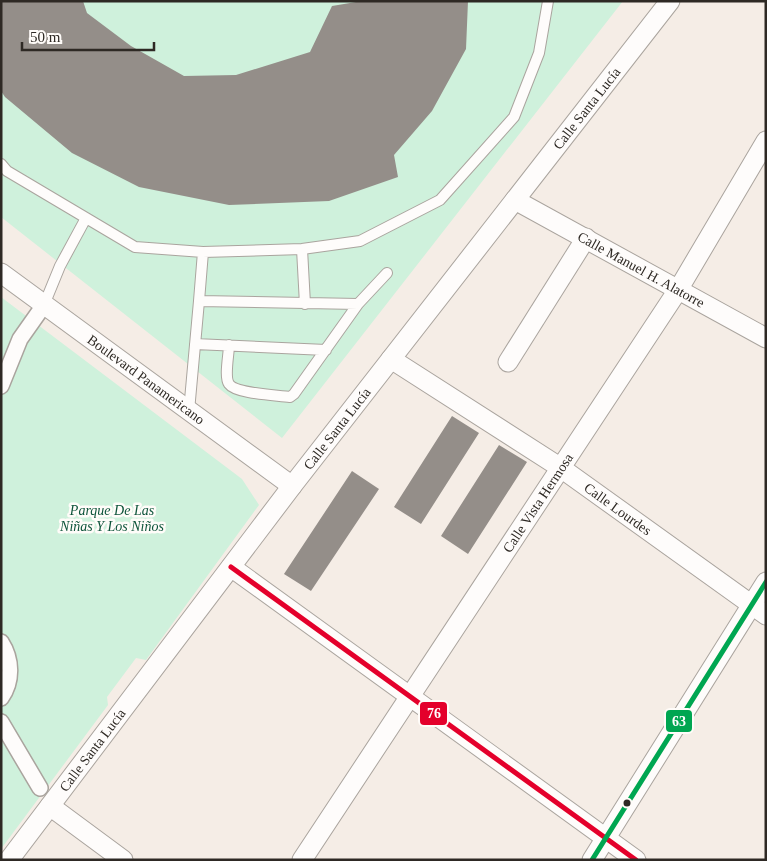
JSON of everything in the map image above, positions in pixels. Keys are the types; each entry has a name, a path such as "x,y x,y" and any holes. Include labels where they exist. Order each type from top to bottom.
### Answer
{"street":[{"name":"Calle Santa Lucía","path":"9,860 292,486 670,1"},
{"name":"Calle Vista Hermosa","path":"302,860 678,290 766,141"},
{"name":"Calle Manuel H. Alatorre","path":"515,200 766,338"},
{"path":"508,362 586,238"},
{"name":"Boulevard Panamericano","path":"1,273 292,486"},
{"path":"1,386 20,339 44,305"},
{"name":"Calle Lourdes","path":"391,359 561,468 759,610"},
{"path":"231,567 636,860"},
{"path":"592,860 759,610 766,582"},
{"path":"1,642 6,649 9,662 9,678 5,693 1,698"},
{"path":"1,722 40,788"},
{"path":"50,806 123,860"}],"lane":[{"path":"1,164 7,171 135,247 204,252 302,249 360,241 440,200 514,117 539,53 548,1"},
{"path":"44,305 60,266 86,218"},
{"path":"302,249 305,304"},
{"path":"189,411 204,252"},
{"path":"229,345 227,377 229,384 238,390 290,397 358,304 388,272"},
{"path":"199,301 358,304"},
{"path":"195,344 326,350"}],"green space":[{"path":"1,1 623,1 282,438 1,217"},
{"name":"Parque De Las Niñas Y Los Niños","path":"1,297 242,479 259,505 146,660 136,658 107,697 108,705 1,849"}],"building":[{"path":"1,1 83,1 87,13 131,46 184,76 236,75 310,52 332,6 362,1 468,1 466,49 432,111 394,155 398,177 329,201 229,205 139,187 72,153 5,97 1,91"},
{"path":"452,416 479,433 421,524 394,507"},
{"path":"499,445 527,462 468,554 441,536"},
{"path":"352,471 379,489 311,591 284,574"}],"transit line":[{"name":"76","path":"231,567 636,860"},
{"name":"63","path":"592,860 766,582"}]}
